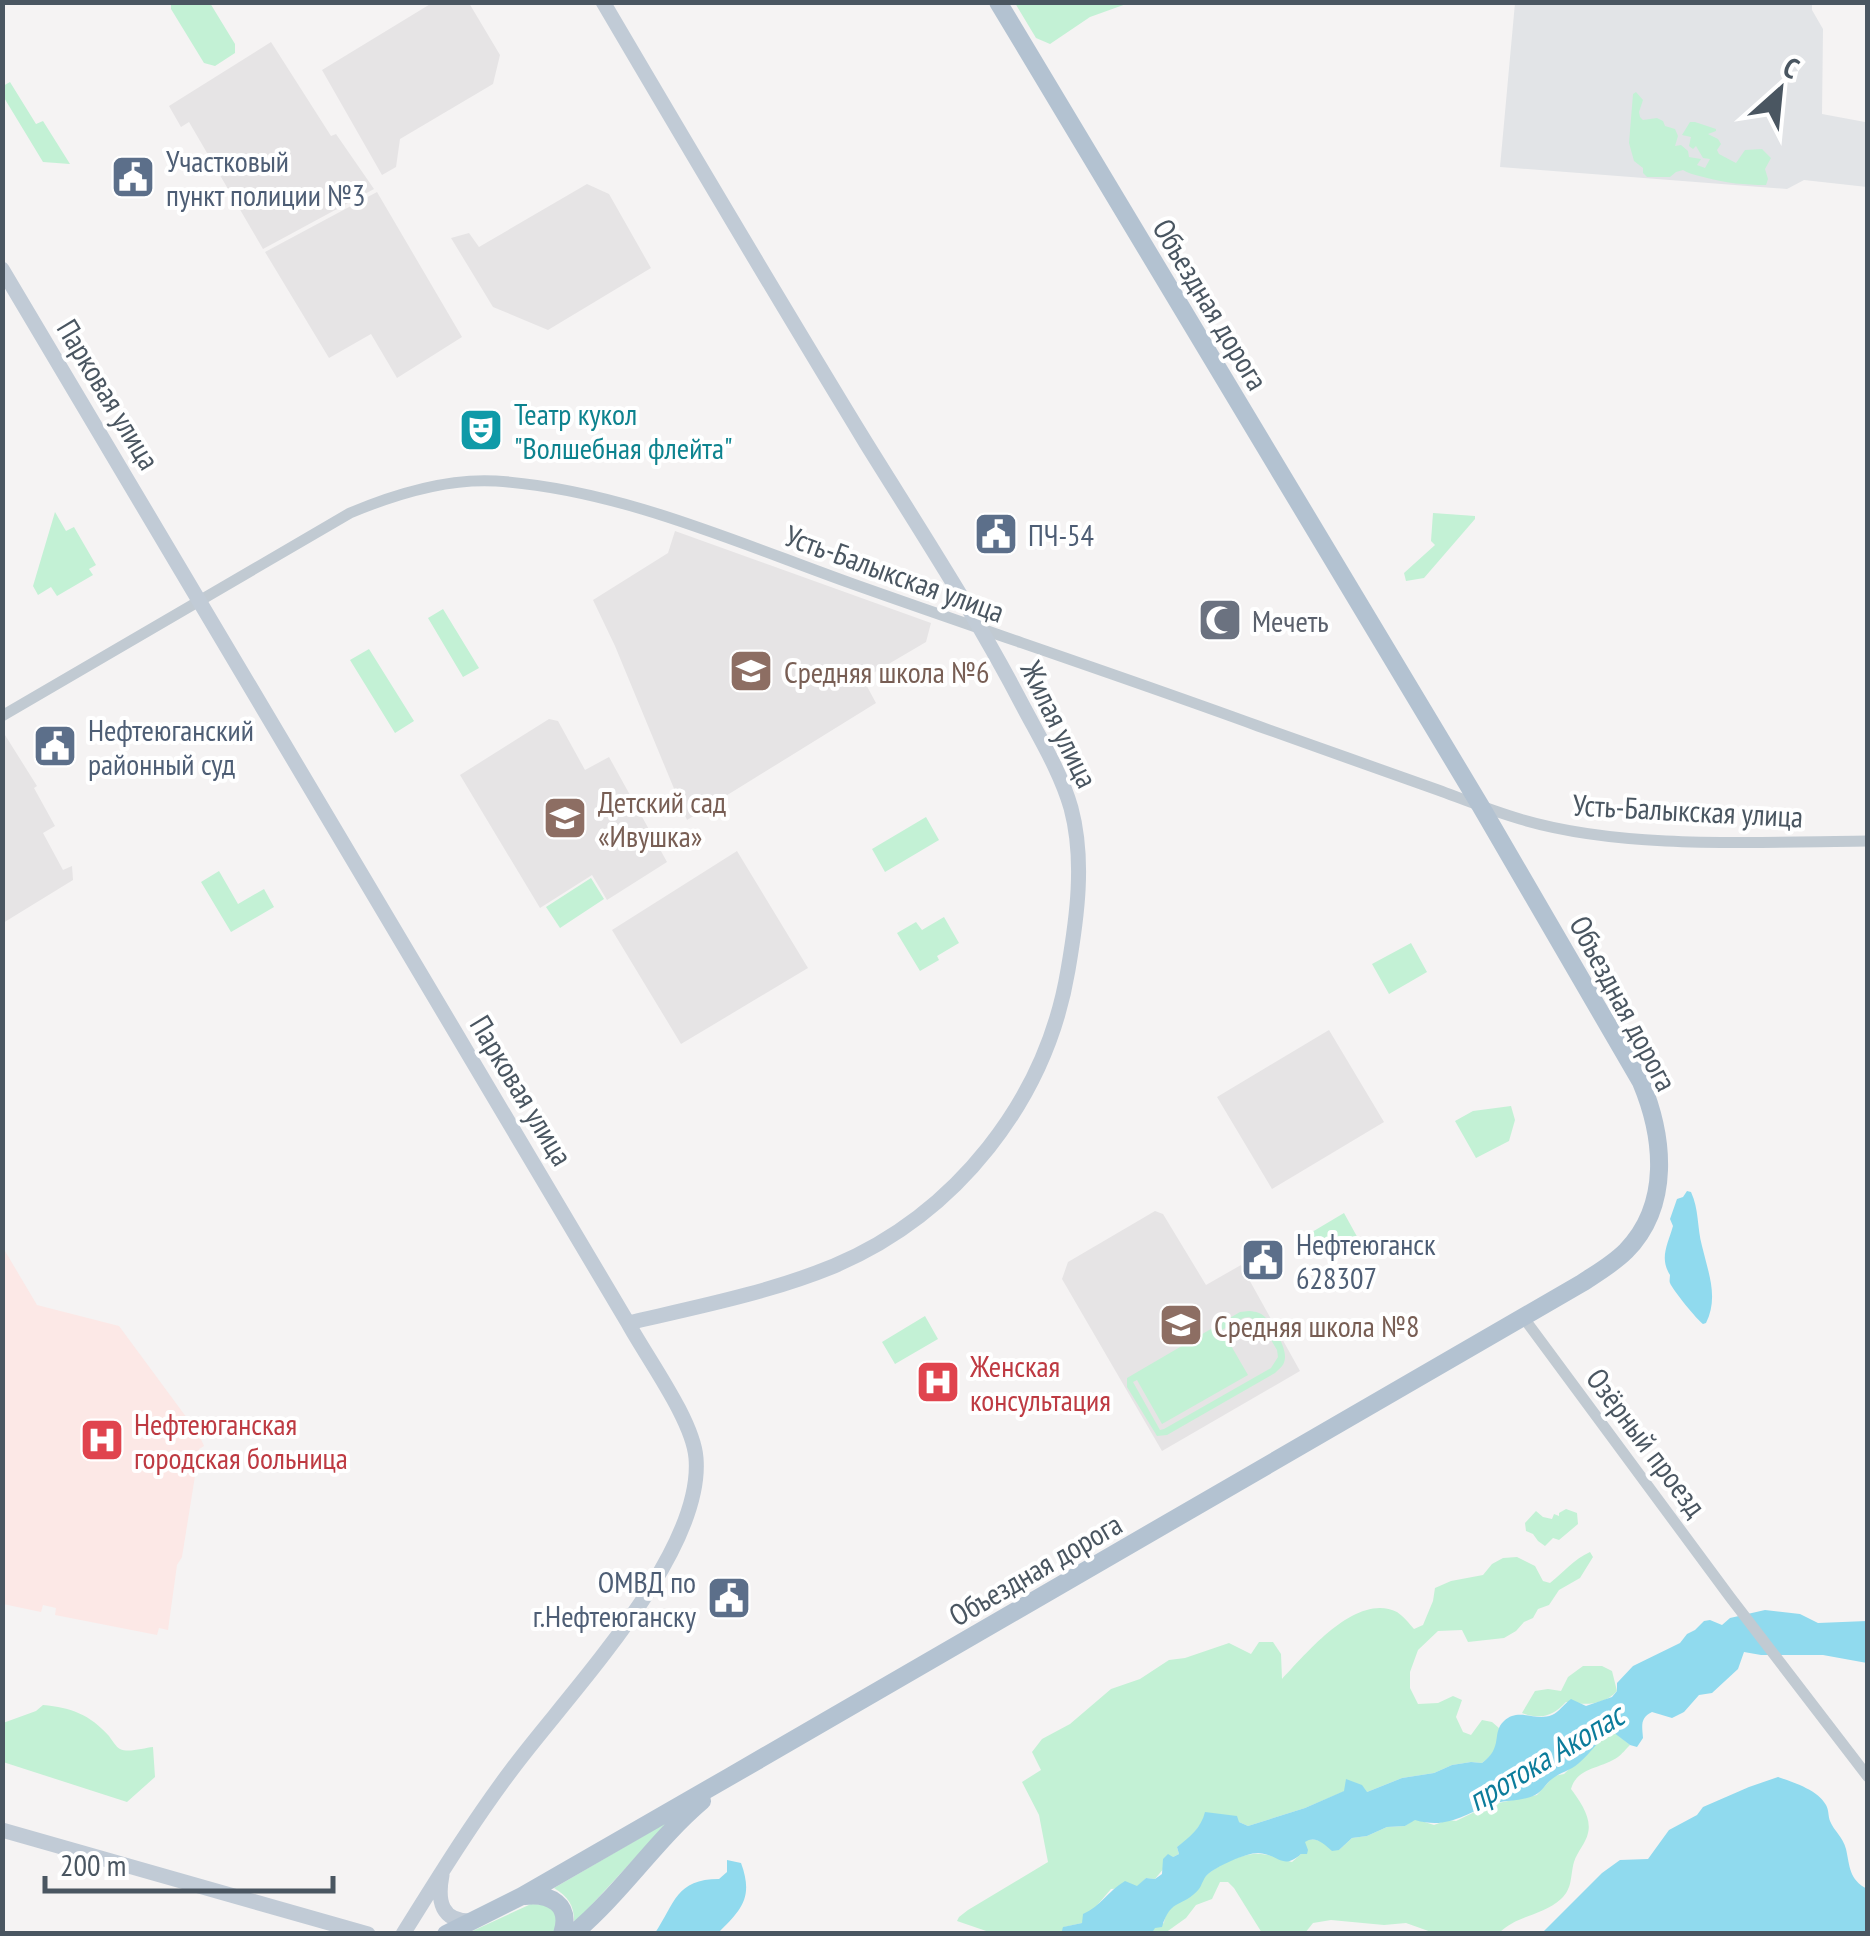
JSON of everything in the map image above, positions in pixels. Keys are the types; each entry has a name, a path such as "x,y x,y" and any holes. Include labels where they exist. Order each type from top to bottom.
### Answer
{"main road":[{"name":"Жилая улица","path":"603,2 982,631 1058,773 1071,808 1078,848 1076,907 1066,984 1051,1036 1012,1116 970,1169 926,1210 880,1241 832,1266 785,1283 628,1323"},
{"name":"Объездная дорога","path":"729,1778 1611,1265 1633,1244 1648,1219 1658,1183 1655,1121 1641,1082 998,2"},
{"name":"Парковая улица","path":"2,269 628,1323 681,1414 696,1454 690,1507 665,1563 632,1616 512,1769 403,1934"},
{"path":"446,1934 522,1896 729,1778"},
{"path":"574,1934 674,1827 729,1778"},
{"path":"2,1830 368,1934"},
{"path":"443,1872 443,1908 454,1919 474,1920"},
{"path":"522,1896 538,1894 554,1900 564,1914 562,1934"}],"street":[{"name":"Усть-Балыкская улица","path":"2,716 326,525 406,493 482,480 551,488 691,526 1520,820 1590,834 1701,841 1868,840"},
{"name":"Озёрный проезд","path":"1524,1317 1868,1777"}],"shaded area":[{"path":"432,3 469,3 500,55 493,84 400,139 396,167 382,175 322,70"},
{"path":"1515,3 1812,3 1823,29 1822,114 1867,120 1867,187 1804,180 1787,189 1500,167"},
{"path":"271,42 331,136 336,134 374,189 263,249 189,122 181,127 169,106"},
{"path":"587,184 609,194 651,268 548,330 493,307 451,238 469,233 479,247"},
{"path":"377,192 462,337 397,378 371,334 329,358 265,252"},
{"name":"Средняя школа №6","path":"675,531 931,623 926,642 863,679 876,703 687,820 593,600 668,553"},
{"name":"Детский сад «Ивушка»","path":"549,719 558,721 585,770 609,757 667,862 607,900 592,875 540,908 460,775"},
{"path":"5,735 37,786 34,788 55,826 43,833 63,870 72,866 73,880 3,923 2,737"},
{"path":"737,851 808,968 681,1044 612,930"},
{"path":"1329,1030 1384,1122 1272,1189 1217,1097"},
{"name":"Средняя школа №8","path":"1155,1211 1163,1214 1206,1285 1241,1265 1300,1371 1162,1451 1062,1279 1068,1262"},
{"name":"Нефтеюганская городская больница","path":"2,1246 37,1305 119,1326 204,1446 199,1449 201,1463 195,1476 182,1557 177,1565 168,1630 159,1628 157,1635 55,1615 56,1608 43,1605 41,1612 3,1604"}],"green space":[{"path":"171,3 210,3 235,44 235,53 215,66 204,63"},
{"path":"1015,3 1129,3 1090,17 1050,44 1036,38"},
{"path":"10,82 36,124 43,121 70,164 43,162 3,96 3,86"},
{"path":"1636,92 1643,100 1640,117 1657,118 1675,129 1675,146 1681,145 1689,157 1701,159 1697,165 1705,168 1710,159 1703,158 1696,146 1689,146 1691,137 1682,135 1690,122 1716,129 1708,134 1721,144 1719,154 1736,163 1745,150 1762,149 1771,158 1765,169 1766,185 1722,181 1683,170 1670,177 1647,177 1634,161 1629,143"},
{"path":"55,512 66,531 74,527 96,565 89,569 93,575 57,596 51,587 38,595 33,586"},
{"path":"1433,513 1475,519 1424,578 1406,581 1404,573 1435,545 1431,541"},
{"path":"443,609 479,668 463,677 428,618"},
{"path":"369,649 414,721 395,733 350,660"},
{"path":"926,817 939,840 885,872 872,849"},
{"path":"219,871 238,904 264,889 274,907 231,932 201,882"},
{"path":"591,878 604,899 560,928 546,907"},
{"path":"944,917 959,943 920,971 897,933 916,922 922,930"},
{"path":"1411,943 1427,972 1389,994 1372,964"},
{"path":"1511,1106 1515,1120 1509,1141 1476,1158 1455,1121 1473,1111"},
{"path":"1344,1213 1365,1251 1354,1258 1307,1235"},
{"path":"1240,1312 1258,1313 1269,1322 1284,1348 1283,1365 1167,1435 1157,1436 1127,1387 1127,1378","holes":["1243,1318 1261,1323 1277,1350 1278,1357 1271,1368 1160,1430 1133,1382 1137,1380 1162,1424 1248,1375 1222,1330"]},
{"path":"925,1316 938,1339 895,1364 882,1342"},
{"path":"1566,1509 1577,1513 1578,1524 1559,1540 1553,1538 1545,1546 1526,1531 1525,1523 1536,1511 1552,1519"},
{"path":"1590,1552 1593,1557 1580,1578 1559,1590 1549,1605 1538,1609 1533,1618 1504,1638 1468,1642 1462,1630 1438,1631 1418,1650 1410,1672 1410,1688 1418,1704 1438,1703 1453,1696 1462,1700 1456,1717 1463,1732 1471,1735 1482,1720 1499,1728 1495,1748 1482,1763 1452,1765 1367,1792 1345,1791 1248,1826 1239,1822 1202,1822 1177,1847 1179,1854 1155,1879 1146,1878 1137,1887 1111,1889 1082,1923 1064,1927 1061,1933 992,1933 957,1921 968,1910 1048,1862 1039,1815 1022,1782 1041,1770 1032,1752 1042,1739 1070,1724 1111,1689 1140,1679 1169,1660 1229,1643 1251,1654 1259,1642 1273,1642 1281,1654 1282,1679 1333,1629 1365,1611 1381,1608 1397,1612 1414,1629 1423,1625 1435,1588 1483,1575 1503,1558 1517,1557 1535,1566 1543,1581 1550,1583"},
{"path":"1583,1666 1602,1666 1612,1671 1617,1691 1599,1702 1566,1702 1546,1715 1522,1713 1535,1691 1561,1691 1568,1677"},
{"path":"43,1705 87,1717 120,1749 153,1747 155,1777 127,1802 3,1762 3,1723"},
{"path":"1613,1731 1630,1745 1618,1757 1578,1776 1571,1789 1589,1827 1574,1862 1568,1891 1554,1905 1499,1933 1434,1933 1406,1923 1331,1920 1313,1923 1305,1933 1262,1933 1234,1888 1228,1882 1220,1882 1212,1899 1196,1905 1165,1933 1152,1934 1173,1906 1193,1893 1209,1873 1230,1860 1258,1854 1292,1862 1301,1854 1304,1841 1322,1842 1339,1850 1352,1838 1405,1826 1415,1819 1434,1825 1456,1821 1489,1805 1537,1795 1554,1776 1564,1774"},
{"path":"669,1821 574,1924 570,1903 554,1888"},
{"path":"531,1904 548,1905 557,1916 554,1933 466,1934"}],"water":[{"path":"1687,1191 1695,1205 1711,1284 1712,1304 1703,1324 1672,1286 1665,1263 1673,1226 1670,1219 1677,1199"},
{"name":"протока Акопас","path":"1765,1610 1800,1614 1818,1623 1867,1621 1867,1663 1823,1655 1744,1652 1738,1669 1712,1693 1699,1695 1684,1712 1672,1718 1648,1714 1637,1747 1613,1732 1576,1766 1531,1797 1496,1803 1447,1822 1415,1820 1405,1826 1387,1827 1352,1838 1339,1850 1332,1851 1312,1839 1305,1842 1307,1854 1289,1861 1258,1853 1239,1858 1207,1875 1199,1889 1173,1907 1162,1927 1152,1933 1061,1934 1063,1927 1082,1923 1083,1914 1125,1881 1137,1886 1146,1878 1155,1879 1162,1874 1163,1859 1168,1854 1179,1854 1177,1847 1191,1836 1205,1812 1237,1816 1239,1822 1248,1826 1344,1791 1346,1779 1362,1785 1367,1792 1452,1765 1482,1763 1493,1751 1500,1726 1510,1717 1546,1717 1571,1699 1586,1706 1612,1697 1617,1683 1633,1666 1680,1643 1704,1621 1722,1625 1730,1618"},
{"path":"1778,1777 1811,1791 1826,1805 1830,1821 1845,1845 1854,1877 1867,1889 1867,1933 1542,1933 1620,1860 1648,1859 1669,1830 1697,1815 1703,1807"},
{"path":"727,1860 741,1863 746,1894 726,1925 718,1933 655,1933 678,1895 694,1883 719,1879 727,1872"}],"place":[{"name":"Участковый пункт полиции №3","path":"133,177"},
{"name":"Театр кукол \"Волшебная флейта\"","path":"481,430"},
{"name":"ПЧ-54","path":"996,534"},
{"name":"Мечеть","path":"1220,620"},
{"name":"Средняя школа №6","path":"751,671"},
{"name":"Нефтеюганский районный суд","path":"55,746"},
{"name":"Детский сад «Ивушка»","path":"565,818"},
{"name":"Нефтеюганск 628307","path":"1263,1260"},
{"name":"Средняя школа №8","path":"1181,1325"},
{"name":"Женская консультация","path":"938,1382"},
{"name":"Нефтеюганская городская больница","path":"102,1440"},
{"name":"ОМВД по г.Нефтеюганску","path":"729,1598"}]}
